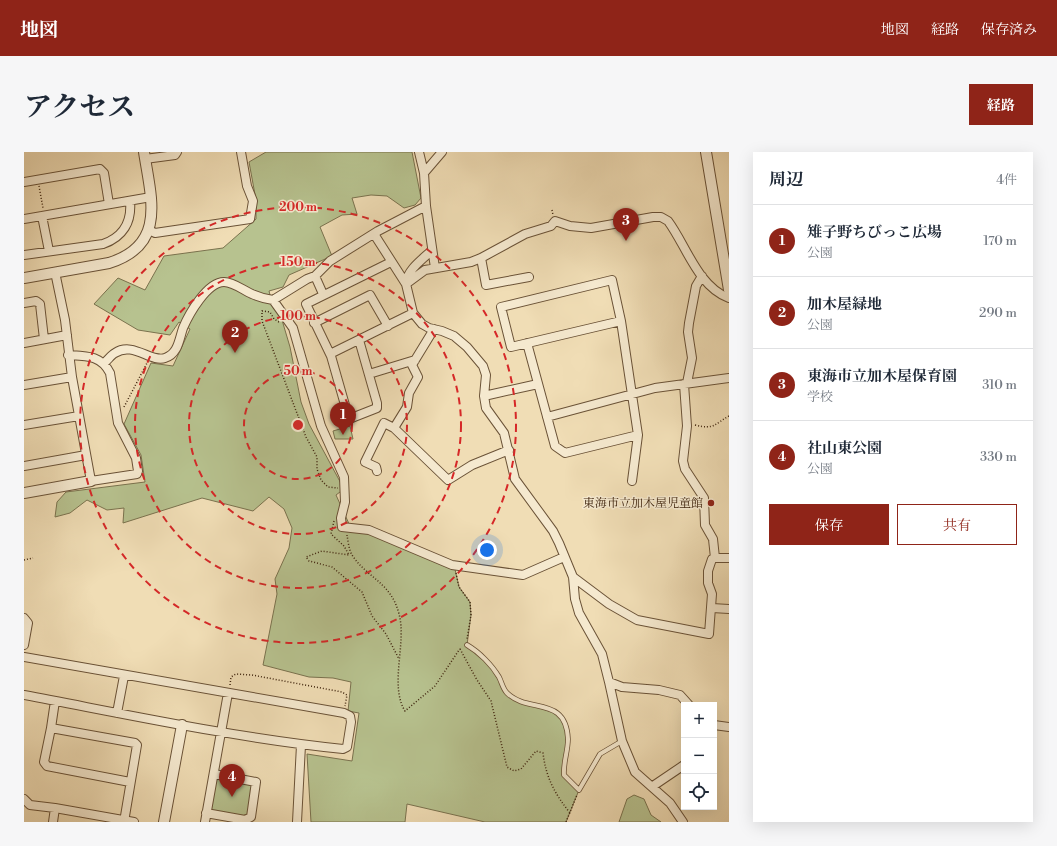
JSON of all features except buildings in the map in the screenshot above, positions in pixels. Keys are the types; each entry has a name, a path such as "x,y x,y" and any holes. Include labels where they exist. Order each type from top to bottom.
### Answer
{"street":[{"path":"24,278 109,263 120,260 137,249 149,230 153,208 144,155 174,155 176,152"},
{"path":"149,230 156,233 250,219 253,200 247,186 241,152"},
{"path":"419,152 424,173 426,206 434,268"},
{"path":"424,173 442,152"},
{"path":"706,152 729,290"},
{"path":"24,180 38,180 100,169 104,173 109,204"},
{"path":"24,219 151,196"},
{"path":"24,255 102,244 112,241 126,228 131,210 130,201"},
{"path":"273,300 306,279 315,276 330,261 374,234 426,206"},
{"path":"43,216 49,251"},
{"path":"406,284 424,270 471,262 525,234 551,226 555,221 570,226 591,228 653,217 661,217 670,224 702,276 718,294 729,298"},
{"path":"374,234 390,262 406,284"},
{"path":"429,253 407,277 406,284 413,313 422,324 454,336 467,346 483,366 486,375 484,396 486,408 504,433 515,479 553,531 573,577 575,599 579,613 602,654 622,741 635,772 670,803 683,822"},
{"path":"481,258 486,286 529,277"},
{"path":"359,340 369,374 376,408 348,419 330,354 306,304 323,294 390,262"},
{"path":"55,272 65,320 68,355 91,481"},
{"path":"315,276 323,294"},
{"path":"702,276 696,286 688,332 692,358 685,384 688,424 683,461 685,469 704,498 705,525 713,539 715,558"},
{"path":"621,321 511,347 502,307 612,280 621,321 638,434 632,481"},
{"path":"104,363 116,352 121,350 143,352 158,360 166,358 177,350 183,328 192,311 202,296 212,286 224,282 239,287 252,294 273,300 289,320 293,328 320,426 344,477 345,502 341,518 342,527 369,530 454,565 523,575 564,556"},
{"path":"314,323 370,295 388,326"},
{"path":"24,303 36,301 40,304 44,339"},
{"path":"330,354 413,313"},
{"path":"394,428 407,407 409,392 418,377 412,365 434,329"},
{"path":"24,343 67,335"},
{"path":"527,343 555,446 565,453 638,434"},
{"path":"24,493 137,474 138,471 136,458 122,433 117,417 110,373 104,363 89,356 68,355"},
{"path":"369,374 415,360"},
{"path":"24,385 72,377"},
{"path":"547,417 655,388 729,378"},
{"path":"484,396 538,384"},
{"path":"24,425 79,416"},
{"path":"377,471 376,467 365,462 384,423 394,428 448,480 472,465 509,450"},
{"path":"24,466 86,455"},
{"path":"573,577 609,604 637,620 709,634 712,608 708,571 712,559 729,558"},
{"path":"712,608 729,609"},
{"path":"24,618 28,621 28,623 24,645"},
{"path":"24,658 344,713 351,718 347,747 301,745 182,725 24,695"},
{"path":"117,713 124,676"},
{"path":"609,682 622,687 659,690 680,695 686,702"},
{"path":"204,822 228,693"},
{"path":"55,701 44,762 47,766 130,782"},
{"path":"164,822 182,725"},
{"path":"717,725 729,727"},
{"path":"51,728 135,742 137,747 124,821"},
{"path":"297,822 301,745"},
{"path":"652,786 681,767"},
{"path":"206,812 245,820 251,817 256,782 214,774"},
{"path":"24,799 30,804 134,822"},
{"path":"53,822 55,808"}],"lane":[{"path":"466,645 489,663 508,695 521,701 554,710 559,714 566,728 568,738 564,775 579,790 600,754 622,741"}],"path":[{"path":"38,180 43,216"},
{"path":"289,320 280,322 274,319 270,312 262,311 262,321 293,404 306,437 317,458 317,469 321,480 328,487 344,489"},
{"path":"117,417 151,356"},
{"path":"688,424 710,428 717,426 729,416"},
{"path":"335,518 331,528 331,534 344,546 349,555 322,551 306,557 308,561 332,567 362,592 372,616 386,634 399,661"},
{"path":"342,527 346,531 351,554 365,570 381,582 394,599 400,616 398,678 402,705 405,711 434,686 460,649 466,645 471,615 470,602 460,587 454,565"},
{"path":"24,560 33,558"},
{"path":"460,649 477,680 492,700 507,767 514,771 521,769 536,751 543,753 549,781 555,793 570,814"},
{"path":"228,693 231,677 236,674 252,675 342,692 347,695 344,713"},
{"path":"566,822 579,790"}],"green space":[{"path":"266,152 412,152 421,198 415,205 404,208 387,196 371,195 352,198 357,214 342,215 320,227 332,256 289,275 283,287 269,291 273,307 282,320 290,347 301,402 309,424 344,489 336,495 350,526 454,565 459,587 470,602 471,615 467,645 489,663 504,690 515,698 554,710 563,721 568,738 564,775 579,790 566,822 485,822 407,804 405,822 311,822 307,754 352,761 359,713 348,711 351,682 333,678 309,677 263,665 277,594 275,579 289,548 292,528 284,509 269,497 253,511 202,498 123,523 124,508 107,510 87,500 70,513 55,517 57,502 66,492 145,482 141,455 124,424 151,363 173,366 190,329 179,322 170,335 138,330 94,304 118,278 145,290 164,256 223,248 256,219 256,200 249,162"},
{"path":"350,426 353,439 335,439 333,431"},
{"path":"219,778 251,784 253,788 247,815 244,817 212,811 210,807 216,780"},
{"path":"634,795 644,799 651,815 661,822 619,822 627,799"}],"place":[{"name":"東海市立加木屋保育園","path":"626,241"},
{"name":"加木屋緑地","path":"235,353"},
{"name":"雉子野ちびっこ広場","path":"343,435"},
{"name":"東海市立加木屋児童館","path":"711,503"},
{"name":"社山東公園","path":"232,797"}]}
